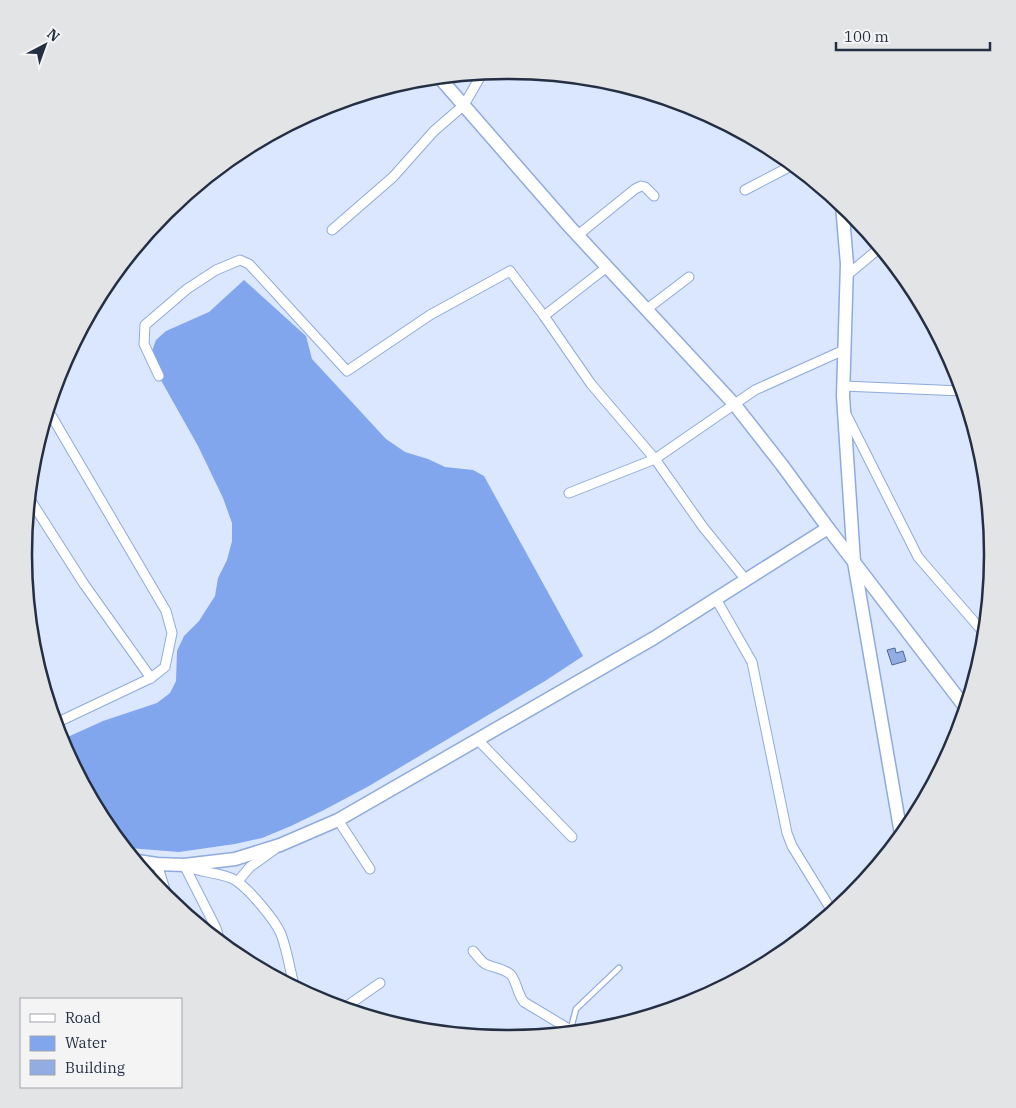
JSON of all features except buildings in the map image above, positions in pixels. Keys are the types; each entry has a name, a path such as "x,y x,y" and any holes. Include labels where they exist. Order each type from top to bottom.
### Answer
{"street":[{"path":"332,230 393,177 434,131 464,105 478,80"},
{"path":"445,83 578,235 734,405 782,465 960,700"},
{"path":"745,190 786,169"},
{"path":"578,235 641,186 645,187 654,196"},
{"path":"843,217 846,276 843,386 854,562 899,823"},
{"path":"846,276 875,252"},
{"path":"159,376 144,344 145,325 216,270 240,260 249,264 346,370 430,315 510,271 591,384 654,459 703,527 746,580"},
{"path":"544,316 608,267"},
{"path":"647,310 689,277"},
{"path":"569,493 654,459 755,390 844,350"},
{"path":"843,386 954,391"},
{"path":"844,410 918,557 977,625"},
{"path":"53,418 166,611 172,633 165,667 151,678 63,720"},
{"path":"35,508 84,584 151,678"},
{"path":"147,863 184,865 235,859 280,845 338,820 654,638 828,528"},
{"path":"716,599 752,662 790,839 828,905"},
{"path":"477,739 572,837"},
{"path":"338,820 370,869"},
{"path":"238,881 250,867 280,845"},
{"path":"157,864 162,879"},
{"path":"184,865 196,871 225,875 238,881 251,894 278,927 292,977"},
{"path":"184,865 216,929"},
{"path":"473,951 484,964 493,965 510,974 514,978 518,995 524,1002 562,1026"},
{"path":"351,1003 380,982"}],"lane":[{"path":"572,1025 576,1009 618,968"}],"water":[{"path":"244,280 306,336 312,359 386,439 405,452 428,459 445,467 473,470 484,476 583,656 545,681 369,786 291,826 262,838 235,844 179,852 135,849 96,792 69,736 103,721 157,703 170,693 176,681 177,651 184,636 199,621 215,596 218,578 227,560 232,541 232,523 223,498 198,446 149,359 156,340 166,331 209,312"}]}
